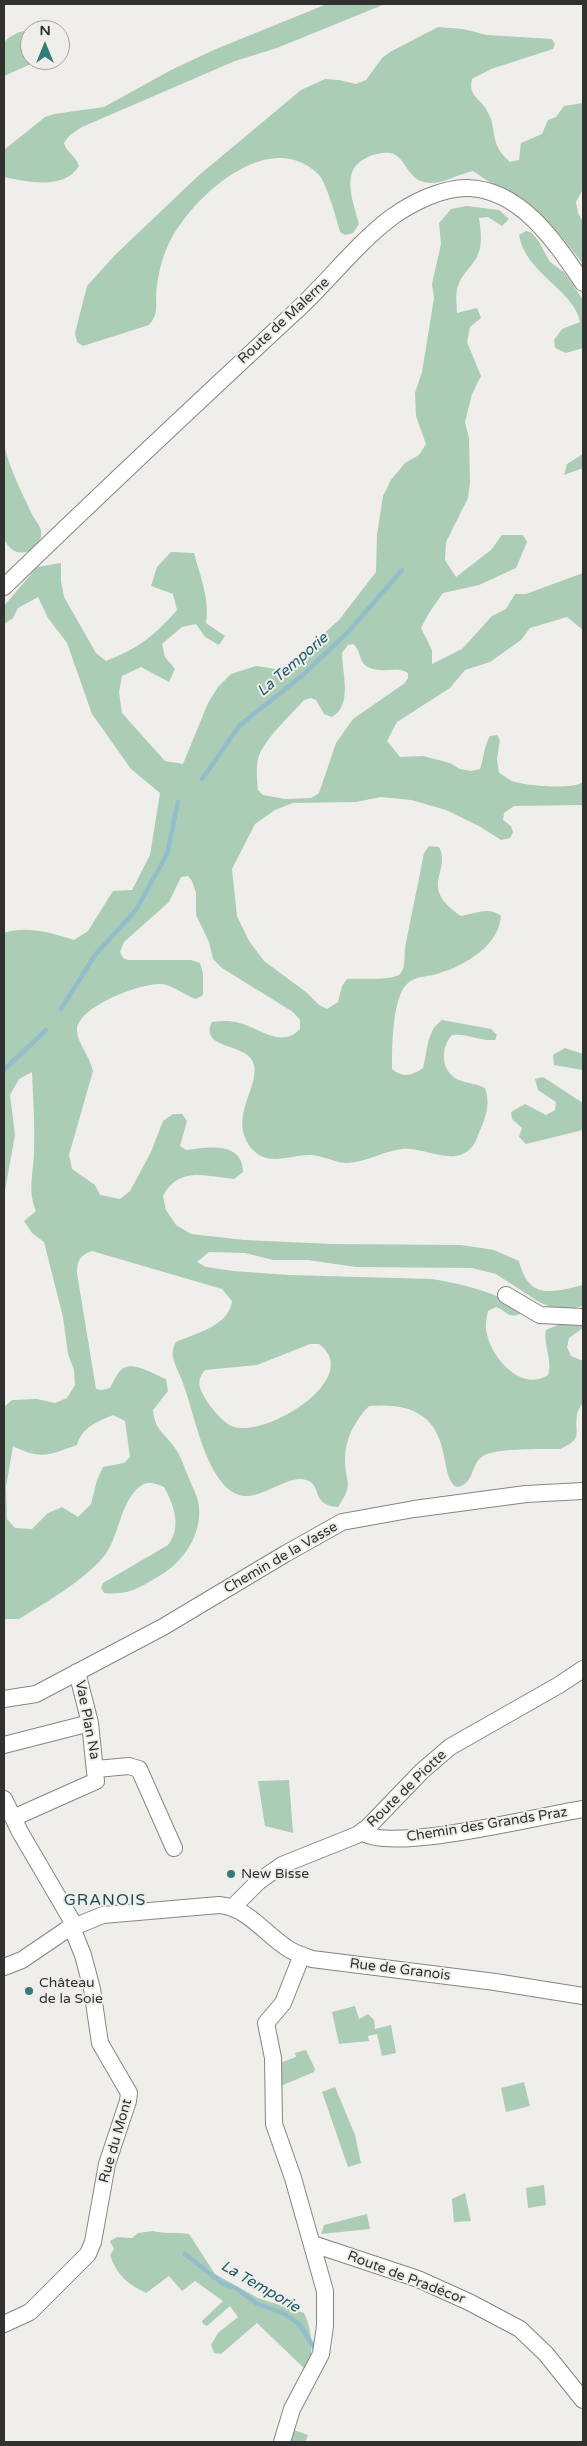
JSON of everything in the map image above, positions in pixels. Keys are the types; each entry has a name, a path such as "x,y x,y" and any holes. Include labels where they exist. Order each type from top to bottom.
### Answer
{"street":[{"name":"Route de Malerne","path":"4,587 173,424 297,310 392,217 418,202 448,190 469,188 493,193 518,206 538,225 562,251 583,283"},
{"path":"506,1295 540,1315 583,1317"},
{"name":"Chemin de la Vasse","path":"4,1699 36,1694 163,1626 342,1522 414,1509 526,1494 583,1491"},
{"name":"Route de Piotte","path":"232,1908 254,1885 282,1865 349,1840 362,1832 413,1780 450,1747 559,1685 583,1669"},
{"name":"Vae Plan Na","path":"13,1818 93,1784 97,1779 90,1723 77,1672"},
{"path":"4,1745 90,1723"},
{"name":"Vae Plan Na","path":"96,1769 129,1766 139,1769 174,1848"},
{"name":"Rue du Mont","path":"4,1798 13,1818 74,1927 92,1989 99,2040 129,2093 107,2164 93,2242 88,2254 30,2312 4,2324"},
{"name":"Chemin des Grands Praz","path":"362,1832 380,1839 404,1838 500,1825 583,1809"},
{"path":"4,1967 22,1960 74,1927 103,1915 119,1912 213,1905 232,1908"},
{"name":"Rue de Granois","path":"232,1908 246,1915 288,1950 302,1955 330,1962 501,1982 583,1996"},
{"path":"282,2442 292,2409 321,2354 324,2335 325,2291 274,2124 273,2058 266,2023 283,2003 302,1955"},
{"name":"Route de Pradécor","path":"312,2244 418,2279 469,2302 520,2329 546,2354 583,2400"}],"green space":[{"path":"327,4 385,4 277,48 235,61 82,127 70,135 64,143 79,166 73,174 65,179 34,182 4,177 4,150 45,117 104,107 173,69 216,49"},
{"path":"438,27 463,29 487,35 552,39 555,44 553,49 491,69 472,79 471,85 473,93 490,116 498,148 510,162 519,160 521,143 542,134 548,120 556,117 564,106 583,103 583,189 576,202 578,213 583,222 583,264 561,236 537,214 473,171 441,182 427,183 416,179 396,155 385,153 368,157 359,162 351,177 350,186 359,224 353,233 345,235 340,232 328,193 319,175 302,163 283,158 263,160 244,167 209,192 194,207 177,229 160,268 156,291 156,311 149,325 83,346 77,342 75,333 87,286 115,255 198,176 301,90 325,79 356,84 366,80 382,58 390,52"},
{"path":"20,32 20,69 4,76 4,42"},
{"path":"467,206 499,210 509,219 502,226 488,217 479,218 481,241 479,253 461,279 457,289 457,313 477,308 481,318 470,327 467,342 481,376 472,394 465,422 469,438 470,482 468,498 446,542 445,560 456,577 491,550 502,535 523,535 527,542 516,568 479,585 443,593 421,628 432,650 432,664 462,649 492,616 506,609 515,594 526,594 583,573 583,630 567,617 530,628 521,640 490,662 465,670 450,688 397,722 387,741 400,757 423,756 471,771 480,769 490,736 497,735 500,740 497,759 499,773 518,783 538,786 560,787 583,782 583,805 514,806 504,813 503,820 511,826 513,832 510,838 501,840 479,826 446,810 411,800 381,797 356,802 293,803 275,810 255,824 232,869 237,916 249,941 264,961 306,992 319,1005 327,1009 338,1002 342,986 347,979 390,978 400,974 404,965 405,948 424,853 429,846 439,847 442,864 438,888 441,896 461,916 487,911 496,913 501,916 499,926 488,945 470,959 450,969 419,978 407,984 398,1000 393,1037 392,1069 400,1074 407,1075 423,1068 430,1036 442,1020 491,1029 497,1035 495,1040 452,1035 445,1047 444,1054 446,1068 455,1078 485,1088 487,1108 477,1139 471,1148 456,1156 402,1149 361,1161 347,1163 310,1155 276,1159 267,1158 260,1156 253,1150 245,1138 242,1126 243,1114 254,1079 255,1069 252,1060 247,1055 224,1045 212,1037 210,1030 212,1022 236,1022 270,1035 285,1037 293,1035 300,1029 300,1020 293,1012 222,968 213,959 209,942 196,915 196,893 188,876 181,877 169,902 124,942 120,952 123,958 128,960 191,960 200,963 203,973 203,995 196,999 161,984 140,987 99,1004 80,1020 77,1034 93,1071 69,1155 72,1169 95,1185 100,1195 120,1199 130,1191 151,1152 163,1121 173,1114 182,1114 187,1121 180,1146 186,1150 213,1147 231,1151 237,1155 241,1162 243,1172 234,1179 194,1175 177,1180 169,1187 163,1196 166,1210 176,1225 191,1234 244,1240 332,1244 461,1245 494,1250 519,1261 523,1274 529,1283 543,1291 561,1290 583,1285 583,1306 560,1311 539,1302 496,1274 472,1268 356,1267 308,1260 273,1260 245,1253 209,1252 197,1262 206,1267 233,1271 289,1275 432,1279 455,1283 490,1293 522,1309 520,1314 513,1316 496,1307 488,1311 486,1329 490,1344 502,1362 519,1376 528,1379 538,1379 548,1375 546,1330 560,1324 583,1321 583,1328 569,1338 567,1347 571,1356 583,1361 584,1396 577,1415 575,1439 560,1449 489,1453 479,1460 467,1482 457,1487 450,1480 440,1440 432,1425 419,1414 399,1407 369,1406 359,1417 349,1437 345,1452 348,1487 338,1507 324,1503 311,1483 300,1479 292,1480 259,1494 251,1496 239,1495 224,1485 210,1463 174,1361 173,1353 176,1342 210,1328 225,1317 230,1310 232,1301 222,1289 92,1251 80,1259 77,1273 96,1389 110,1388 121,1370 131,1366 166,1379 168,1391 153,1410 154,1417 158,1427 179,1454 196,1495 199,1512 196,1532 192,1542 180,1559 164,1573 136,1589 113,1594 104,1593 101,1588 103,1583 168,1545 175,1531 175,1516 171,1501 164,1487 150,1483 142,1485 135,1491 125,1507 107,1552 90,1571 19,1619 4,1619 4,1407 12,1400 37,1399 55,1403 67,1398 75,1385 74,1370 68,1354 63,1317 44,1242 32,1233 24,1221 36,1211 31,1188 34,1158 32,1072 19,1079 10,1095 15,1135 4,1196 4,933 30,930 74,940 88,931 113,891 132,890 150,855 160,793 131,769 92,714 67,643 48,618 38,597 18,608 13,618 4,624 4,606 37,567 61,563 61,581 64,597 96,653 106,661 145,641 177,610 173,594 151,586 157,567 171,552 194,553 206,596 206,623 225,636 219,645 205,637 196,624 182,627 162,644 165,657 175,669 169,682 141,667 122,676 119,692 122,713 165,761 183,764 208,703 218,687 231,674 256,666 283,670 339,620 376,572 377,535 383,496 391,480 405,463 419,455 426,444 416,416 415,393 422,372 434,298 432,284 441,244 439,223 451,209","holes":["353,644 368,667 378,670 403,671 408,673 408,678 405,683 353,719 336,743 319,793 311,798 285,799 263,795 258,790 257,767 258,759 265,744 304,700 311,698 316,700 324,714 332,717 338,712 342,705 345,688 342,653 348,645","310,1344 319,1344 330,1357 330,1372 321,1387 306,1402 288,1414 268,1423 250,1428 234,1427 222,1419 207,1402 200,1387 200,1377 205,1370 257,1365","113,1415 125,1421 130,1457 124,1463 103,1467 97,1480 91,1504 78,1517 62,1507 48,1513 32,1529 15,1528 7,1519 6,1487 13,1446 31,1453 52,1453 77,1445 86,1429"]},
{"path":"526,231 532,233 550,262 565,273 583,300 583,348 566,353 555,348 554,340 562,329 580,322 576,311 569,301 530,260 523,248 519,235"},
{"path":"4,445 16,480 41,531 41,537 34,548 21,553 9,546 4,538"},
{"path":"583,454 583,468 564,475 567,464"},
{"path":"565,1048 583,1054 583,1070 554,1065 553,1055"},
{"path":"543,1077 583,1103 583,1130 526,1144 519,1137 522,1128 512,1119 511,1112 525,1104 546,1115 555,1110 556,1102 538,1090 535,1079"},
{"path":"289,1780 293,1833 265,1826 258,1781"},
{"path":"355,2006 359,2019 368,2014 374,2020 375,2029 391,2025 396,2053 382,2056 377,2034 368,2036 369,2041 339,2044 332,2012"},
{"path":"306,2050 315,2069 314,2072 278,2087 277,2064 296,2057 295,2053"},
{"path":"524,2082 530,2106 506,2112 501,2088"},
{"path":"335,2087 355,2135 361,2163 348,2167 322,2092"},
{"path":"544,2185 546,2205 528,2208 526,2188"},
{"path":"465,2193 471,2221 454,2222 452,2199"},
{"path":"367,2214 370,2229 321,2234 324,2225"},
{"path":"153,2231 189,2234 215,2274 258,2298 304,2313 309,2326 311,2341 311,2356 306,2370 257,2323 221,2354 214,2353 211,2345 218,2333 238,2317 230,2306 207,2326 203,2324 202,2321 223,2301 195,2281 182,2291 169,2276 146,2293 128,2282 119,2273 113,2262 110,2255 114,2249 110,2241 117,2237 132,2238 138,2233"},
{"path":"294,2430 308,2435 305,2442 291,2442"}],"waterway":[{"name":"La Temporie","path":"202,779 240,725 303,675 349,631 402,570"},
{"name":"La Temporie","path":"61,1009 95,955 136,910 167,854 178,802"},
{"name":"La Temporie","path":"4,1070 46,1030"},
{"name":"La Temporie","path":"185,2254 222,2283 237,2289 256,2303 285,2314 300,2325 315,2349"}],"place":[{"name":"New Bisse","path":"231,1874"},
{"name":"Château de la Soie","path":"29,1991"}],"district":[{"name":"GRANOIS","path":"105,1901"}]}
